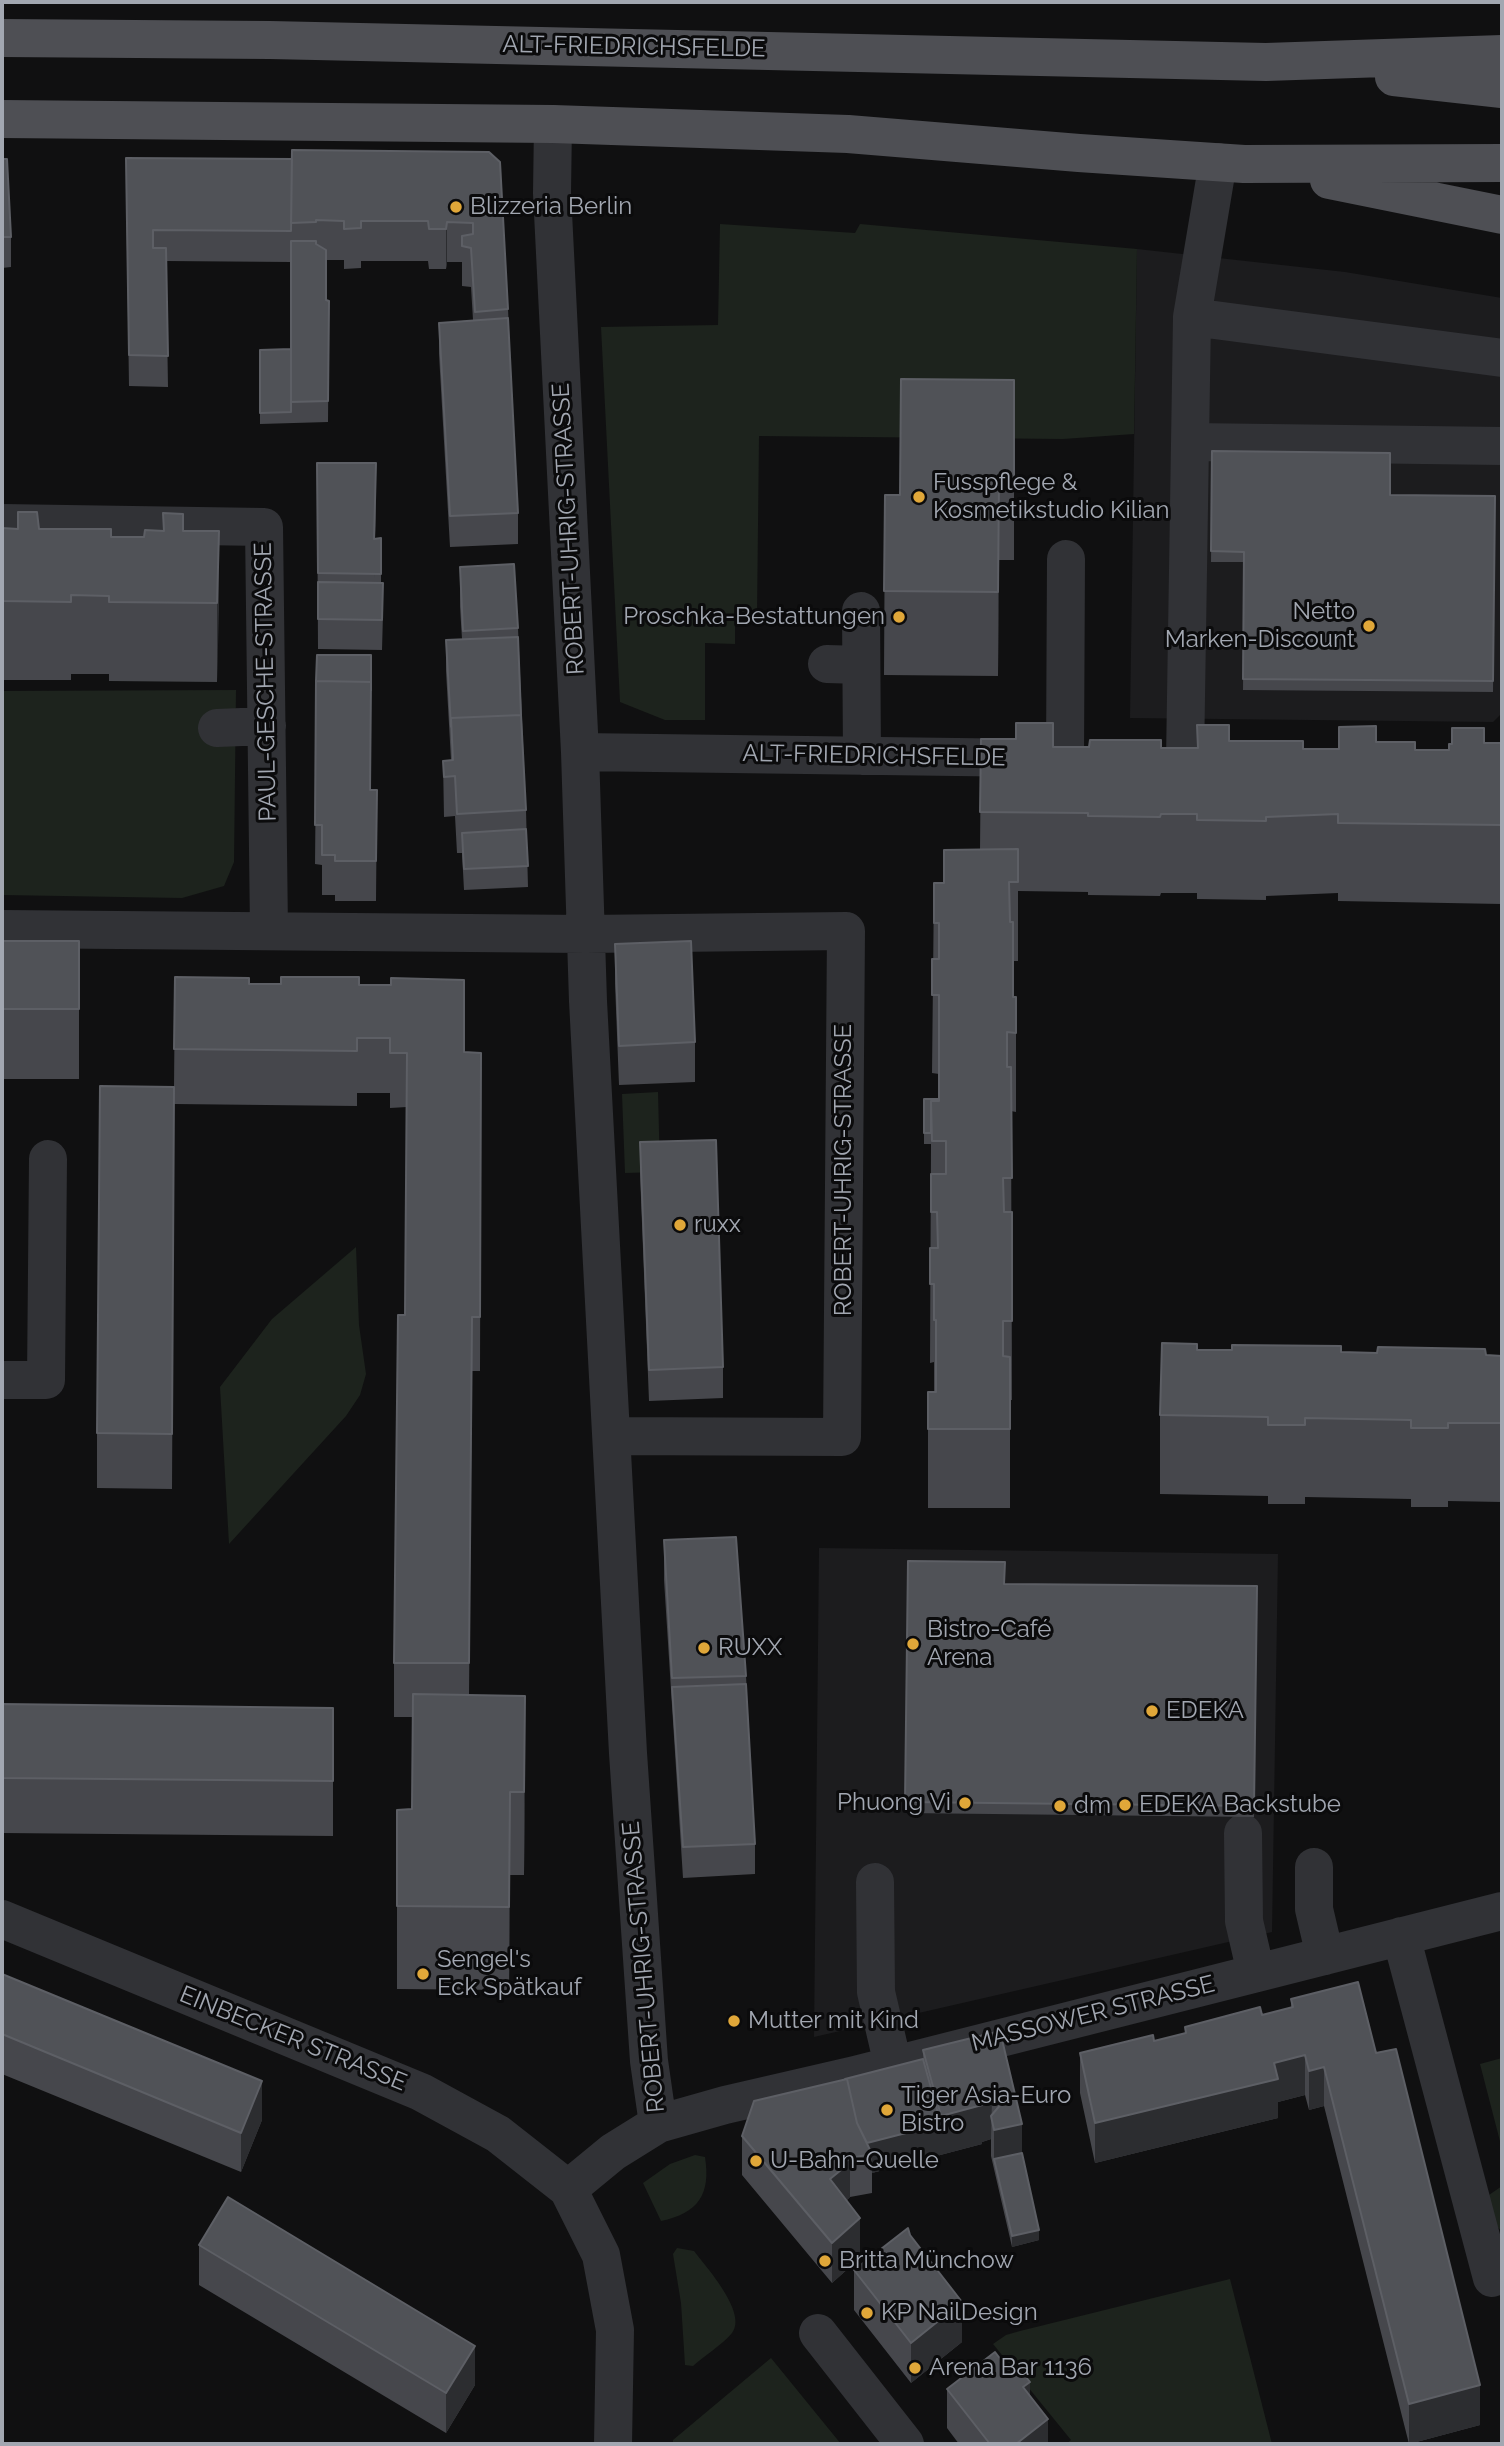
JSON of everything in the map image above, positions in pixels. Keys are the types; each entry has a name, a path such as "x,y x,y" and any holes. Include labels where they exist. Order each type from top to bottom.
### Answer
{"main road":[{"name":"ALT-FRIEDRICHSFELDE","path":"2,38 270,40 1266,62 1502,54"},
{"name":"ALT-FRIEDRICHSFELDE","path":"1266,62 1502,89"},
{"path":"2,119 553,124 848,134 1231,163 1502,163"},
{"path":"1231,163 1502,215"}],"street":[{"name":"ROBERT-UHRIG-STRASSE","path":"553,124 552,193 612,1436 638,1912 649,2061 658,2124 613,2152 568,2189"},
{"path":"1144,759 1199,760 1191,442 1192,317 1231,163"},
{"path":"1192,317 1502,358"},
{"path":"1191,442 1502,446"},
{"name":"PAUL-GESCHE-STRASSE","path":"2,523 264,527 269,930"},
{"path":"1065,758 1066,559"},
{"path":"861,611 844,664 862,756"},
{"path":"217,728 267,726"},
{"name":"ALT-FRIEDRICHSFELDE","path":"580,752 1104,758"},
{"path":"2,929 586,934"},
{"name":"ROBERT-UHRIG-STRASSE","path":"586,934 846,931 842,1437 612,1436"},
{"path":"2,1380 46,1380 48,1159"},
{"path":"1243,1833 1244,1922 1256,1973"},
{"path":"1314,1867 1314,1909 1325,1956"},
{"path":"875,1882 876,1992 893,2064"},
{"name":"MASSOWER STRASSE","path":"658,2124 1502,1911"},
{"name":"EINBECKER STRASSE","path":"2,1919 421,2092 498,2134 568,2189"},
{"path":"1401,1936 1492,2278"},
{"path":"568,2189 601,2255 615,2330 613,2444"},
{"path":"818,2333 905,2444"}],"shaded area":[{"path":"720,224 855,233 860,224 1137,249 1134,434 1063,439 759,436 757,615 735,615 735,644 705,643 705,720 665,720 620,702 601,327 718,325"},
{"path":"1137,249 1345,272 1502,298 1502,713 1493,722 1130,718"},
{"path":"236,690 234,862 224,886 182,898 2,895 2,691"},
{"path":"658,1092 660,1172 625,1173 622,1094"},
{"path":"356,1247 359,1325 366,1374 360,1395 346,1416 229,1544 220,1387 272,1319"},
{"path":"819,1548 1278,1554 1272,1932 814,2037"},
{"path":"1502,2058 1502,2149 1480,2064"},
{"path":"695,2155 705,2157 706,2182 699,2200 684,2213 661,2221 643,2183 670,2164"},
{"path":"1502,2186 1502,2231 1497,2227 1486,2197"},
{"path":"677,2248 694,2251 723,2290 734,2314 732,2333 693,2366 685,2365 681,2303 673,2254"},
{"path":"1230,2279 1272,2444 1066,2444 1071,2440 993,2344 1006,2335 1020,2331"},
{"path":"771,2358 841,2444 673,2444 673,2440"}],"building":[{"path":"292,150 489,152 500,162 508,309 475,312 471,248 462,246 462,236 473,234 473,223 447,222 446,229 429,229 428,221 361,221 361,228 344,229 344,221 291,223"},
{"path":"126,158 292,159 291,231 153,230 153,248 166,248 168,356 129,355"},
{"path":"2,159 7,159 11,237 2,237"},
{"path":"291,241 316,241 316,244 326,250 326,300 329,301 328,401 291,402"},
{"path":"508,318 518,513 450,516 439,323"},
{"path":"291,349 291,412 260,413 260,350"},
{"path":"901,379 1014,380 1014,477 999,477 998,592 884,591 885,495 900,495"},
{"name":"Netto Marken-Discount","path":"1212,451 1390,453 1390,495 1495,496 1493,681 1243,679 1244,552 1211,551"},
{"path":"317,463 376,463 374,539 381,538 381,574 318,573"},
{"path":"18,512 37,512 39,529 111,529 111,537 144,537 145,530 164,531 163,513 183,514 183,531 219,531 217,603 109,602 109,596 71,595 71,602 2,601 2,528 18,529"},
{"path":"514,564 518,628 463,631 460,567"},
{"path":"318,582 383,583 382,620 318,619"},
{"path":"518,637 521,715 451,718 451,727 446,640"},
{"path":"317,655 371,655 371,682 316,681"},
{"path":"316,681 371,682 370,790 377,790 376,861 335,861 335,855 322,855 322,825 315,825"},
{"path":"521,715 526,810 457,814 455,776 444,777 443,761 453,760 451,718"},
{"path":"1016,723 1053,723 1053,747 1089,747 1090,740 1161,740 1161,748 1198,748 1197,725 1229,725 1229,741 1303,741 1303,749 1339,749 1339,727 1376,726 1376,742 1415,742 1415,750 1449,750 1449,744 1452,744 1452,728 1484,728 1484,743 1502,743 1502,825 1338,823 1338,814 1266,817 1266,821 1197,820 1197,814 1161,814 1160,817 980,812 981,739 1016,739"},
{"path":"526,829 528,866 464,869 462,833"},
{"path":"1018,849 1018,882 1009,882 1010,922 1013,922 1013,997 1016,997 1016,1033 1007,1032 1007,1067 1011,1067 1012,1178 1003,1178 1004,1212 1012,1212 1012,1321 1003,1321 1003,1356 1010,1357 1010,1429 928,1429 928,1392 936,1392 936,1320 934,1284 930,1284 930,1248 938,1248 937,1212 931,1212 931,1174 946,1174 946,1141 932,1141 931,1101 939,1101 939,995 932,995 932,959 939,959 939,923 934,923 934,883 944,883 944,850"},
{"path":"2,941 79,941 79,1009 2,1009"},
{"path":"691,941 695,1042 619,1046 615,944"},
{"path":"175,977 249,978 249,984 281,984 281,977 359,977 359,985 391,985 391,978 464,980 464,1052 481,1053 480,1317 472,1317 469,1663 394,1663 398,1315 405,1315 407,1053 390,1053 390,1038 357,1038 357,1051 174,1049"},
{"path":"100,1086 174,1087 172,1434 97,1433"},
{"path":"924,1099 939,1099 931,1101 931,1133 924,1133"},
{"path":"716,1140 723,1367 649,1370 640,1142"},
{"path":"1162,1343 1197,1344 1197,1350 1232,1350 1232,1345 1341,1346 1341,1352 1377,1353 1378,1347 1485,1349 1486,1355 1502,1356 1502,1423 1448,1423 1448,1428 1411,1428 1411,1420 1305,1418 1305,1425 1268,1425 1268,1417 1160,1415"},
{"name":"RUXX","path":"736,1537 746,1676 672,1678 664,1540"},
{"path":"908,1561 1005,1562 1004,1584 1257,1586 1254,1806 905,1802"},
{"path":"746,1684 755,1844 683,1847 672,1687"},
{"path":"413,1694 525,1696 524,1792 510,1792 509,1907 397,1906 397,1810 412,1809"},
{"path":"2,1704 333,1708 333,1781 2,1778"},
{"path":"2,1974 262,2081 241,2133 2,2034"},
{"path":"1358,1982 1376,2053 1396,2049 1480,2385 1409,2404 1324,2067 1309,2071 1305,2055 1274,2063 1278,2079 1095,2123 1080,2053 1153,2035 1154,2041 1186,2033 1185,2027 1260,2007 1262,2015 1293,2007 1291,1999"},
{"path":"1000,2031 1022,2124 994,2130 991,2116 1001,2104 992,2099 981,2102 982,2105 941,2116 923,2050"},
{"path":"923,2059 941,2124 867,2143 857,2123 845,2079"},
{"path":"847,2079 857,2123 872,2154 850,2158 830,2179 860,2218 832,2243 742,2136 754,2101"},
{"path":"1022,2153 1039,2230 1012,2236 994,2159"},
{"path":"228,2197 475,2346 446,2393 199,2245"},
{"path":"908,2228 910,2235 962,2302 911,2343 854,2270"},
{"path":"995,2352 1011,2373 1018,2367 1030,2382 1023,2387 1048,2419 1016,2444 990,2444 947,2389"}],"place":[{"name":"Blizzeria Berlin","path":"456,207"},
{"name":"Fusspflege & Kosmetikstudio Kilian","path":"919,497"},
{"name":"Proschka-Bestattungen","path":"899,617"},
{"name":"Netto Marken-Discount","path":"1369,626"},
{"name":"ruxx","path":"680,1225"},
{"name":"Bistro-Café Arena","path":"913,1644"},
{"name":"RUXX","path":"704,1648"},
{"name":"EDEKA","path":"1152,1711"},
{"name":"Phuong Vi","path":"965,1803"},
{"name":"EDEKA Backstube","path":"1125,1805"},
{"name":"dm","path":"1060,1806"},
{"name":"Sengel's Eck Spätkauf","path":"423,1974"},
{"name":"Mutter mit Kind","path":"734,2021"},
{"name":"Tiger Asia-Euro Bistro","path":"887,2110"},
{"name":"U-Bahn-Quelle","path":"756,2161"},
{"name":"Britta Münchow","path":"825,2261"},
{"name":"KP NailDesign","path":"867,2313"},
{"name":"Arena Bar 1136","path":"915,2368"}]}
